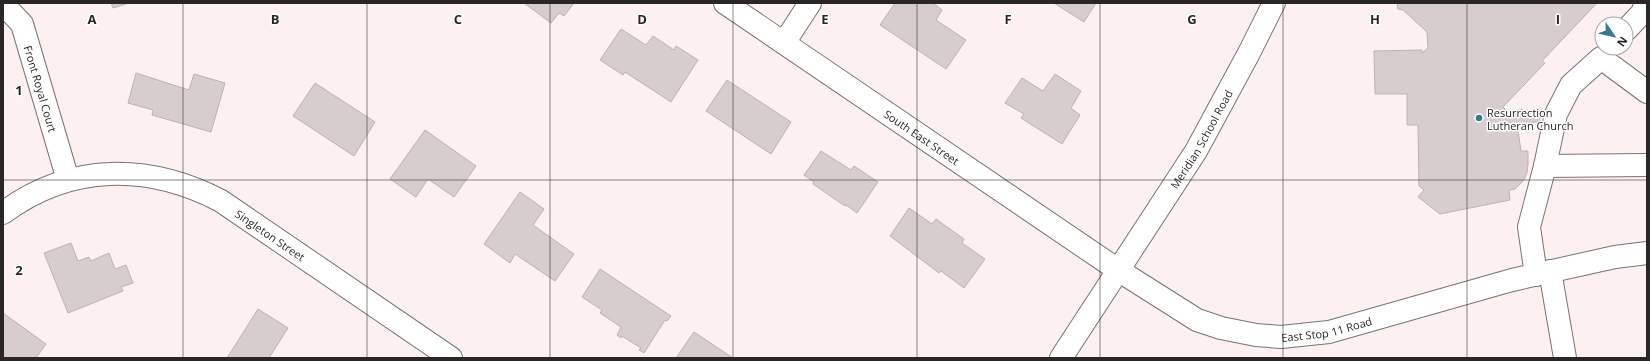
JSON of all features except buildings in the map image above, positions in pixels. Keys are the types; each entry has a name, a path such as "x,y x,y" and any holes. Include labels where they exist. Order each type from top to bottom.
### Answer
{"street":[{"name":"South East Street","path":"725,3 1118,270"},
{"path":"784,43 810,3"},
{"name":"Meridian School Road","path":"1118,270 1196,151 1274,3"},
{"name":"Front Royal Court","path":"3,4 22,24 68,180"},
{"path":"1634,22 1645,10"},
{"path":"1565,358 1543,273 1529,227 1545,166 1556,114 1571,85 1602,56"},
{"path":"1608,56 1647,92"},
{"path":"1545,166 1647,165"},
{"name":"Singleton Street","path":"3,213 12,206 44,188 68,180 92,175 140,174 170,180 199,190 221,201 428,351 451,358"},
{"name":"East Stop 11 Road","path":"1118,270 1197,320 1244,334 1280,337 1329,332 1512,280 1615,257 1647,253"},
{"path":"1061,358 1118,270"}],"place":[{"name":"Resurrection Lutheran Church","path":"1479,118"}]}
